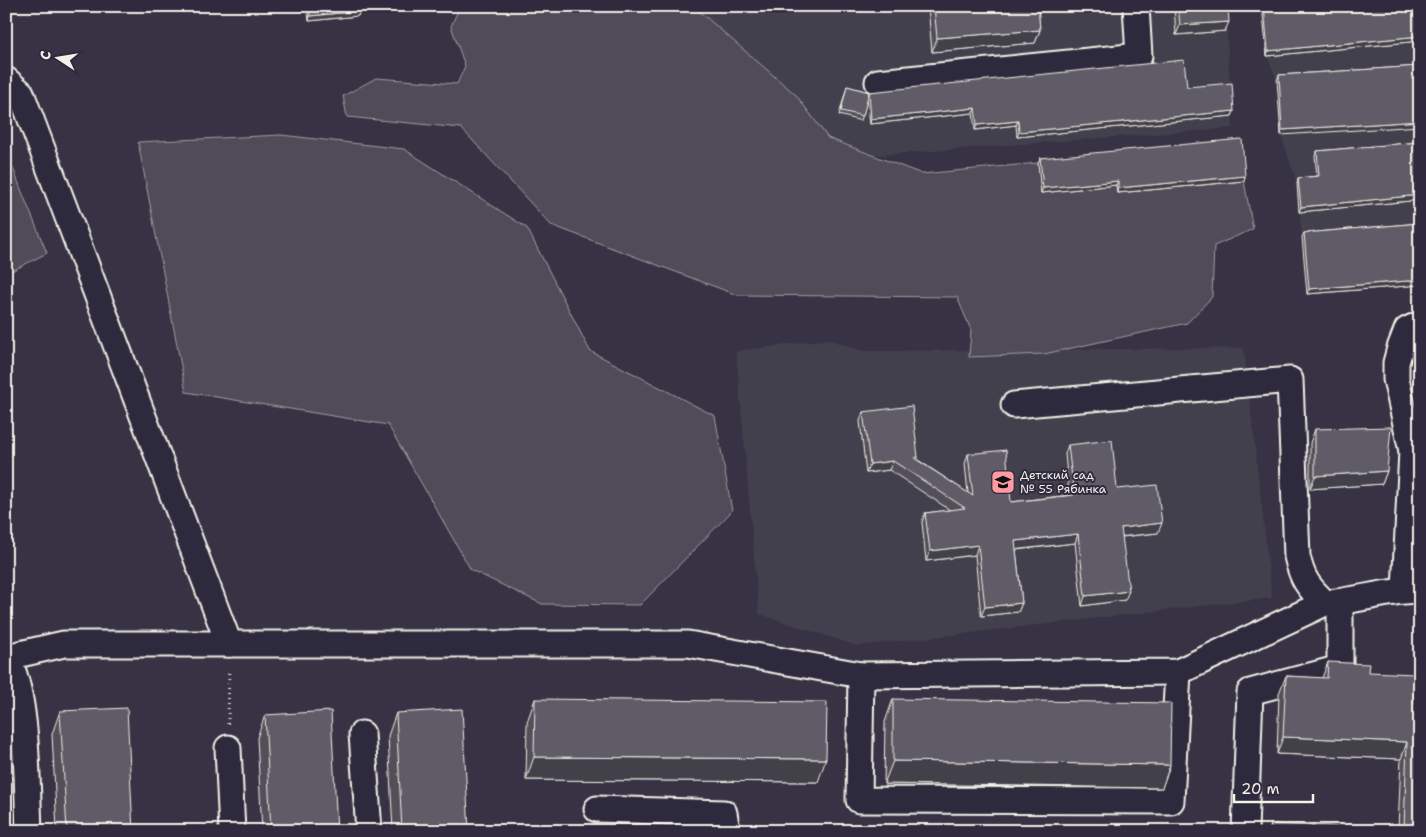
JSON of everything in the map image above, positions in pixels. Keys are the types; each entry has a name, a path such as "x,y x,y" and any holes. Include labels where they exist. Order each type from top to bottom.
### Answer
{"lane":[{"path":"878,82 1139,56 1136,6"},
{"path":"6,80 21,92 229,644"},
{"path":"29,831 23,730 18,686 7,657 64,644 688,644 861,675 1178,672 1332,603 1412,590 1416,451 1396,379 1396,363 1407,330 1420,324"},
{"path":"1014,405 1290,380 1297,556 1300,572 1308,588 1332,603"},
{"path":"1245,831 1250,692 1340,668 1332,603"},
{"path":"861,675 859,800 1171,802 1178,672"},
{"path":"362,734 369,831"},
{"path":"228,748 232,831"},
{"path":"597,809 724,813 727,831"}],"path":[{"path":"228,748 229,644"}],"shaded area":[{"path":"460,6 670,6 700,12 796,95 828,138 922,174 1038,163 1041,193 1116,185 1117,193 1244,181 1253,229 1214,246 1212,297 1187,323 1044,354 969,357 971,330 957,297 737,295 551,225 461,128 347,117 343,96 376,78 457,84 465,66 451,26"},
{"path":"484,6 1225,6 1233,128 816,160"},
{"path":"1262,6 1420,6 1420,285 1302,237 1297,183 1281,135 1277,80 1267,56"},
{"path":"281,135 404,149 527,228 590,351 715,416 732,511 640,605 542,604 471,570 388,425 186,392 138,142"},
{"path":"6,149 47,253 6,274"},
{"name":"Детский сад № 55 Рябинка","path":"829,339 863,351 1244,348 1272,598 857,646 759,614 736,351"}],"building":[{"path":"309,6 360,6 360,11 310,16"},
{"path":"934,6 1038,6 1040,30 937,38"},
{"path":"1178,6 1228,6 1229,22 1180,25"},
{"path":"1264,6 1420,6 1420,36 1268,51"},
{"path":"1184,60 1187,87 1232,83 1234,111 1019,132 1018,121 977,125 975,108 871,119 869,92"},
{"path":"1420,66 1420,121 1282,130 1279,75"},
{"path":"847,86 869,92 863,116 841,111"},
{"path":"1242,139 1245,176 1118,188 1118,181 1043,188 1040,158"},
{"path":"1420,142 1420,195 1301,207 1298,178 1319,176 1317,151"},
{"path":"1420,223 1420,280 1309,289 1304,233"},
{"path":"912,406 918,457 914,458 973,496 968,454 1006,450 1011,502 1074,495 1068,445 1112,440 1117,489 1157,485 1162,523 1121,528 1129,591 1085,596 1078,534 1015,541 1022,603 985,607 978,545 930,551 925,513 965,508 893,461 870,464 863,412"},
{"path":"1391,427 1387,471 1315,476 1315,429"},
{"path":"1328,662 1369,664 1368,672 1415,674 1414,703 1420,703 1420,831 1271,831 1271,824 1404,829 1407,742 1283,737 1286,676 1327,678"},
{"path":"535,699 827,702 826,759 534,757"},
{"path":"893,699 1171,703 1170,765 893,761"},
{"path":"127,708 133,831 67,831 60,711"},
{"path":"462,709 469,831 402,831 396,713"},
{"path":"331,711 337,831 271,831 265,715"}],"place":[{"name":"Детский сад № 55 Рябинка","path":"1003,482"}]}
